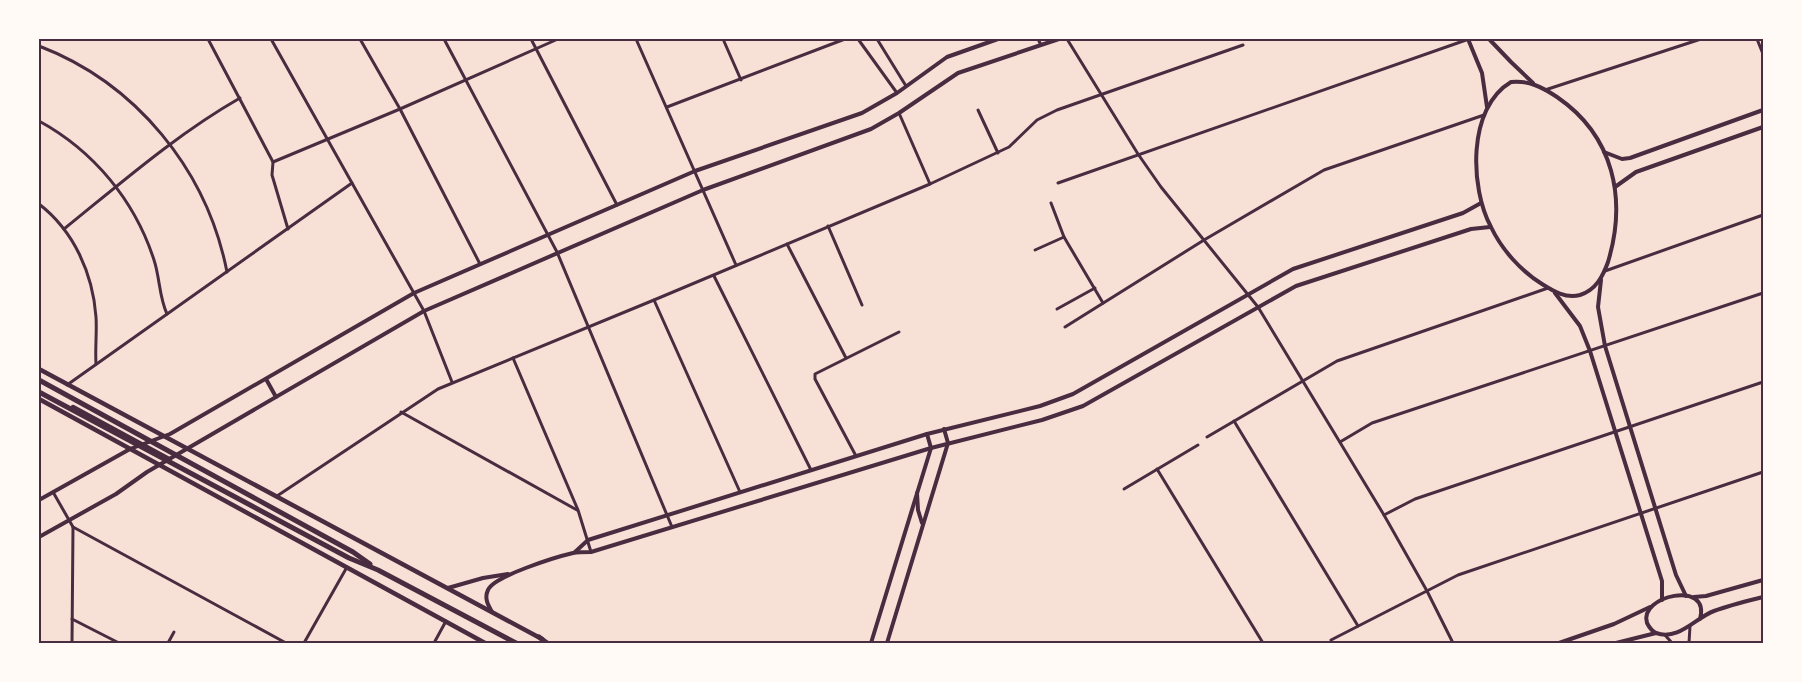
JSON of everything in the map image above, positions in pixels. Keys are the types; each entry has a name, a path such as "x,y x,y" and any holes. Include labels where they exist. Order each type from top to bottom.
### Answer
{"main road":[{"path":"39,369 548,643"},
{"path":"39,380 353,552 378,570"},
{"path":"39,391 169,459"},
{"path":"39,391 349,558 378,570 516,643"},
{"path":"39,399 485,643"}],"street":[{"path":"208,39 273,162 272,175 288,229"},
{"path":"271,39 424,311 452,382"},
{"path":"360,39 400,109 480,264"},
{"path":"444,39 557,252 672,527"},
{"path":"531,39 617,205"},
{"path":"273,162 558,39"},
{"path":"636,39 736,265"},
{"path":"723,39 741,80"},
{"path":"667,107 845,39"},
{"path":"858,39 897,93"},
{"path":"877,39 906,86"},
{"path":"39,500 130,449 164,437 414,293 695,171 862,113 897,93 947,57 998,39"},
{"path":"1038,39 1041,45"},
{"path":"39,537 116,494 169,459 424,311 703,190 871,129 958,73 1059,39"},
{"path":"1067,39 1161,188 1258,307 1384,515 1453,643"},
{"path":"1058,183 1469,39 1482,73 1487,108"},
{"path":"1489,39 1536,85"},
{"path":"1545,90 1701,39"},
{"path":"1757,39 1763,54"},
{"path":"275,497 401,412 452,382 714,275 998,153 1015,142 1037,120 1057,110 1243,45"},
{"path":"39,46 64,56 106,81 155,124 191,176 208,210 227,272"},
{"path":"1511,82 1527,82 1545,90 1564,102 1580,117 1604,152 1615,187 1615,238 1605,271 1591,290 1581,294 1568,295 1551,289 1534,279 1519,266 1490,227 1481,203 1477,152 1487,108 1497,92 1511,82"},
{"path":"64,229 170,144 200,122 240,98"},
{"path":"978,110 998,153"},
{"path":"1604,152 1622,159 1630,158 1763,110"},
{"path":"899,113 930,183"},
{"path":"1065,327 1204,240 1324,170 1484,115"},
{"path":"39,121 80,148 116,186 149,246 162,301 168,314"},
{"path":"1615,187 1636,172 1763,128"},
{"path":"67,384 352,183"},
{"path":"1051,203 1064,237 1103,303"},
{"path":"574,553 588,540 927,434 1040,406 1073,394 1293,269 1463,213 1481,203"},
{"path":"39,204 64,229 83,261 93,293 96,318 96,364"},
{"path":"1605,271 1763,216"},
{"path":"828,226 862,305"},
{"path":"447,588 512,573 574,553 591,552 930,448 1042,420 1083,406 1303,283 1471,229 1490,227"},
{"path":"1035,250 1064,237"},
{"path":"787,244 846,358"},
{"path":"714,275 811,470"},
{"path":"1601,278 1598,307 1605,346 1676,575 1686,596"},
{"path":"1057,309 1095,288"},
{"path":"1551,289 1580,326 1590,351 1662,581 1662,600"},
{"path":"1207,437 1336,361 1551,289"},
{"path":"1340,442 1372,423 1763,293"},
{"path":"654,300 740,492"},
{"path":"856,456 815,379 815,374 899,332"},
{"path":"513,358 578,510 591,552"},
{"path":"266,380 276,397"},
{"path":"1384,515 1415,499 1763,382"},
{"path":"401,412 578,510"},
{"path":"1234,421 1358,626"},
{"path":"887,643 948,443 944,429"},
{"path":"871,643 930,448 927,434"},
{"path":"1124,489 1198,445"},
{"path":"1157,469 1263,643"},
{"path":"1331,640 1458,575 1763,472"},
{"path":"917,489 918,510 922,524"},
{"path":"53,492 73,526 286,643"},
{"path":"72,643 73,526"},
{"path":"304,643 347,567"},
{"path":"498,616 487,602 487,592 494,583 512,573"},
{"path":"1558,643 1614,624 1671,597 1706,596 1763,580"},
{"path":"1692,597 1702,607 1700,619"},
{"path":"1616,643 1657,633 1674,633 1712,612 1763,597"},
{"path":"1651,607 1646,620 1650,628 1657,633"},
{"path":"72,619 119,643"},
{"path":"434,643 446,621"},
{"path":"1689,643 1690,626"},
{"path":"168,643 174,632"},
{"path":"1664,634 1672,643"}]}
